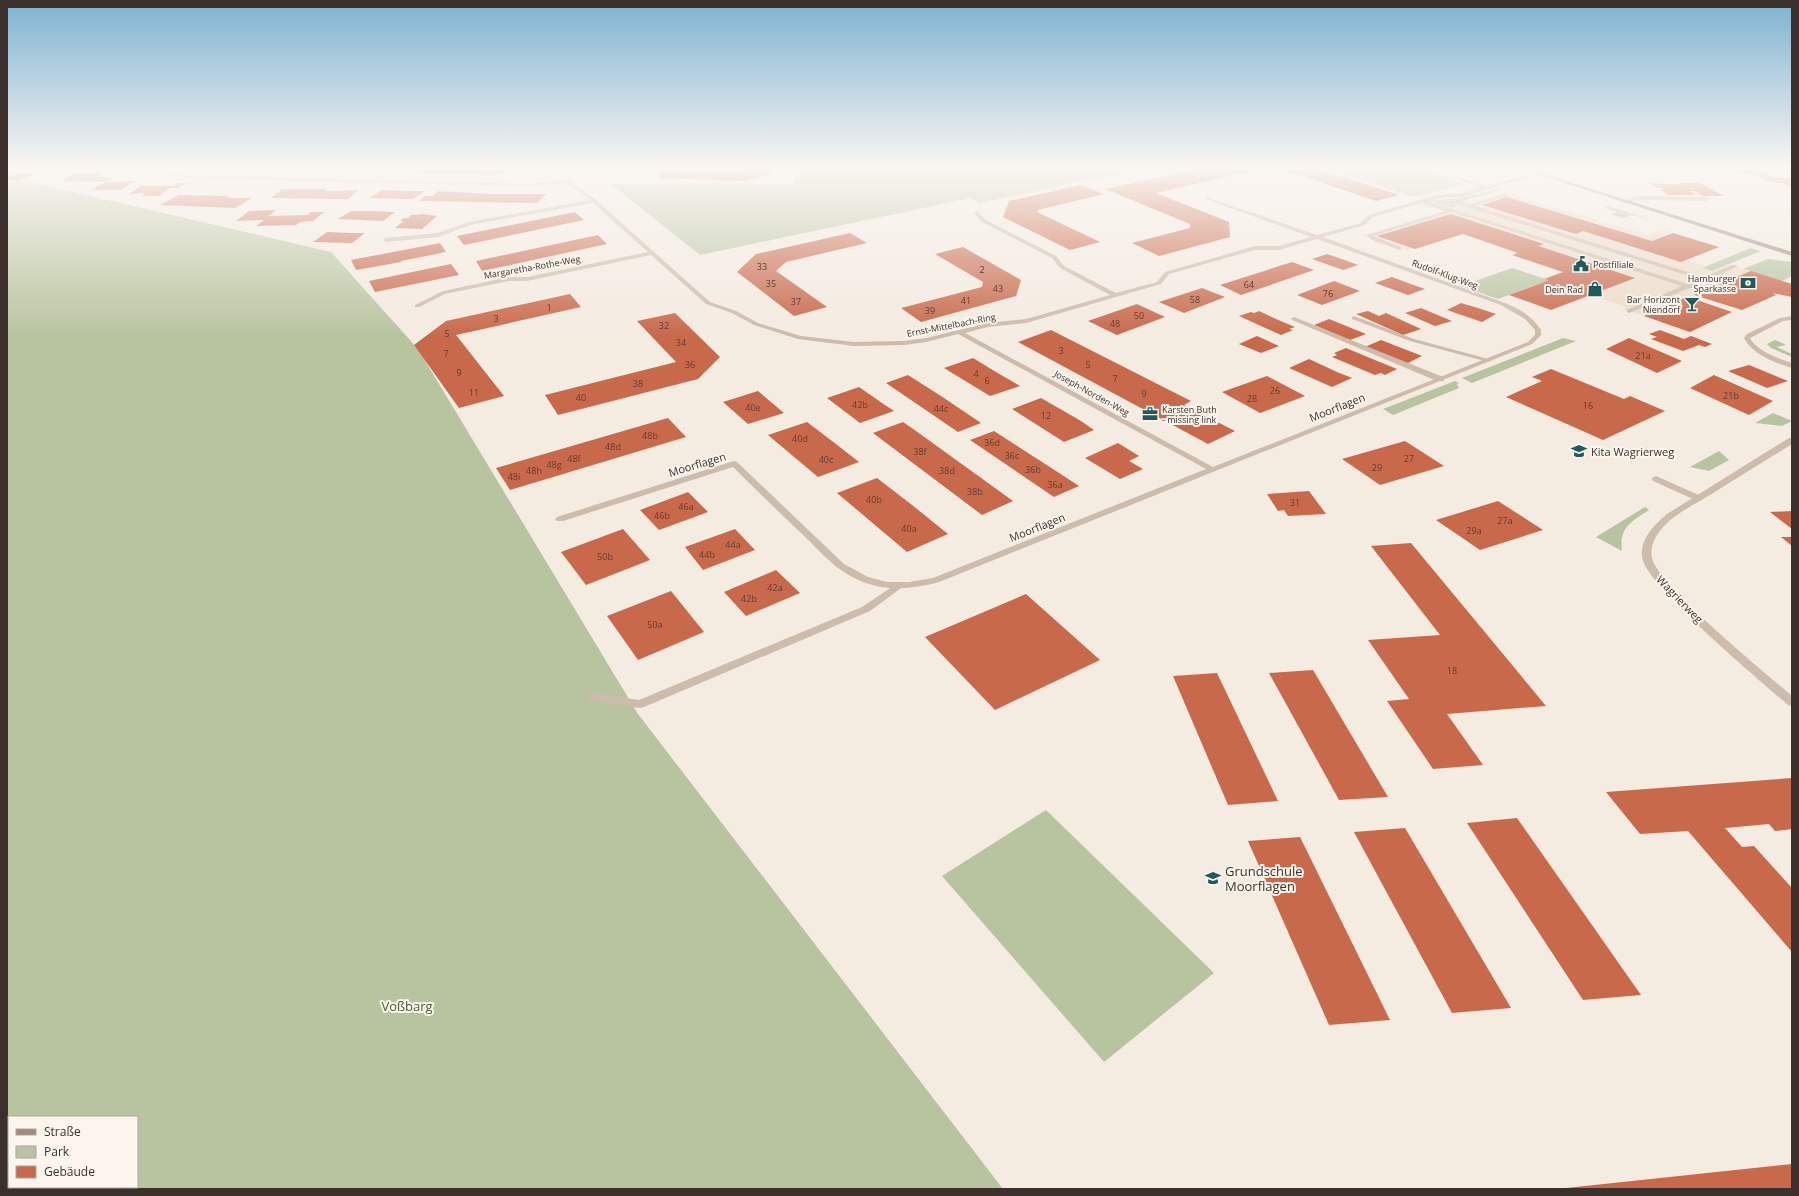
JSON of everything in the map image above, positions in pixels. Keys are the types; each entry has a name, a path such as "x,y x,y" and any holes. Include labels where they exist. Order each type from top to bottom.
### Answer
{"street":[{"path":"386,240 438,235 467,225"},
{"name":"Ernst-Mittelbach-Ring","path":"621,225 708,303 734,312 756,324 777,332 829,342 878,344 926,340 961,333 988,325 1026,321 1160,283 1167,273 1255,248 1279,248 1360,225"},
{"path":"991,225 1054,257 1062,267 1115,295"},
{"path":"1280,225 1316,238"},
{"path":"1395,245 1372,238 1370,235 1401,225"},
{"path":"1503,225 1687,286 1712,287 1704,279 1530,225"},
{"path":"1699,225 1792,254"},
{"name":"Rudolf-Klug-Weg","path":"1316,238 1502,304 1528,318 1538,330"},
{"name":"Margaretha-Rothe-Weg","path":"417,306 443,293 509,279 527,279 652,253"},
{"path":"1629,311 1735,266"},
{"path":"1354,318 1412,340 1488,360"},
{"path":"1792,318 1782,319 1749,334 1747,338 1752,346 1758,350 1792,366"},
{"path":"1294,319 1440,379"},
{"name":"Moorflagen","path":"560,519 734,464 841,566 861,579 878,584 898,586 917,585 936,580 1530,343 1535,340 1538,330"},
{"name":"Joseph-Norden-Weg","path":"961,333 1213,470"},
{"name":"Wagrierweg","path":"1792,440 1698,498 1658,526 1646,548 1649,565 1661,581 1677,598 1792,702"},
{"path":"1656,479 1698,498"},
{"path":"594,697 640,704 866,608 898,586"}],"green space":[{"name":"Voßbarg","path":"7,225 214,225 331,252 418,349 638,714 1003,1189 7,1189"},
{"path":"662,225 844,225 700,255"},
{"path":"1751,248 1761,251 1712,271 1702,268"},
{"path":"1768,259 1792,262 1792,276 1782,281 1743,269"},
{"path":"1512,268 1549,280 1498,299 1461,286"},
{"path":"1563,338 1576,341 1472,383 1462,378"},
{"path":"1775,340 1786,345 1777,347 1792,354 1792,357 1771,348 1767,344"},
{"path":"1455,381 1459,383 1457,384 1459,388 1393,415 1383,409"},
{"path":"1773,413 1792,421 1782,426 1755,423"},
{"path":"1719,451 1729,460 1709,471 1690,467"},
{"path":"1645,507 1649,510 1632,522 1624,531 1622,536 1622,551 1596,537"},
{"path":"1046,810 1214,973 1104,1062 942,876"}],"shaded area":[{"path":"1398,225 1415,225 1377,236 1415,249 1408,251 1363,235"},
{"path":"1484,225 1547,225 1576,234 1583,231 1681,261 1686,260 1707,266 1702,268 1712,271 1728,264 1751,271 1695,294 1699,296 1650,318 1623,309 1626,307 1591,295 1634,277 1539,246 1543,244"},
{"path":"1599,225 1614,225 1648,235 1662,230 1673,233 1652,241"}],"building":[{"path":"258,225 296,225 296,225 256,226"},
{"path":"399,225 427,225 422,229 395,228"},
{"path":"512,225 561,225 464,245 457,236"},
{"path":"1019,225 1064,225 1100,242 1070,250"},
{"path":"1190,225 1229,225 1230,237 1159,256 1132,243 1190,228"},
{"path":"1415,225 1485,225 1544,244 1539,246 1635,278 1551,310 1509,295 1549,280 1544,279 1563,272 1512,255 1518,253 1463,234 1415,249 1377,236"},
{"path":"1546,225 1599,225 1652,241 1673,233 1719,247 1681,262 1583,231 1576,234"},
{"path":"327,232 365,233 352,243 313,242"},
{"path":"850,233 867,243 786,262 776,271 827,307 794,316 737,272 756,254"},
{"path":"598,235 607,244 482,271 476,261"},
{"path":"440,243 446,252 401,262 356,270 351,260"},
{"path":"963,247 1021,280 1016,296 921,322 901,308 982,287 983,282 935,254"},
{"path":"1327,254 1358,265 1343,270 1312,259"},
{"path":"1292,262 1314,270 1241,295 1220,285"},
{"path":"451,264 459,275 375,292 369,281"},
{"path":"1751,271 1792,284 1792,297 1773,293 1776,295 1742,310 1694,295"},
{"path":"1392,277 1425,289 1408,295 1375,283"},
{"path":"1334,281 1360,291 1322,305 1297,295"},
{"path":"1202,288 1225,297 1184,313 1159,302"},
{"path":"570,294 581,307 456,335 504,396 459,408 414,345 446,321"},
{"path":"1686,297 1732,312 1690,332 1644,316"},
{"path":"1461,303 1496,314 1482,322 1447,310"},
{"path":"1137,304 1165,317 1117,335 1088,321"},
{"path":"1421,308 1452,321 1435,326 1405,313"},
{"path":"1259,311 1295,327 1289,329 1293,330 1281,335 1239,316"},
{"path":"1368,311 1379,316 1386,313 1421,329 1403,335 1356,314"},
{"path":"675,313 720,357 698,379 558,415 545,395 676,362 637,321"},
{"path":"1329,319 1366,334 1350,340 1314,325"},
{"path":"1051,330 1191,401 1184,405 1235,431 1208,444 1018,342"},
{"path":"1660,330 1684,339 1691,336 1712,344 1705,347 1699,345 1683,351 1651,339 1657,337 1649,334"},
{"path":"1257,336 1279,346 1261,353 1239,344"},
{"path":"1629,338 1682,361 1657,373 1606,349"},
{"path":"1381,340 1422,356 1406,364 1365,347"},
{"path":"1346,348 1397,369 1385,375 1381,373 1375,375 1332,357 1337,355 1334,353"},
{"path":"973,358 1020,386 990,396 944,368"},
{"path":"1309,359 1352,378 1332,387 1289,368"},
{"path":"1749,365 1788,381 1767,388 1728,371"},
{"path":"1551,369 1624,399 1630,396 1665,411 1603,440 1506,397 1542,381 1532,377"},
{"path":"908,375 981,423 958,432 886,383"},
{"path":"1714,375 1773,401 1749,415 1690,388"},
{"path":"1267,376 1305,396 1260,413 1222,392"},
{"path":"859,387 894,411 860,423 827,398"},
{"path":"758,391 784,413 748,424 723,402"},
{"path":"1041,398 1094,430 1064,442 1012,409"},
{"path":"668,418 686,437 510,490 496,468"},
{"path":"807,422 859,462 818,477 768,435"},
{"path":"903,422 1013,501 982,515 873,433"},
{"path":"994,431 1079,486 1054,497 970,440"},
{"path":"1405,441 1444,466 1380,485 1342,459"},
{"path":"1118,443 1139,456 1129,461 1143,469 1120,479 1085,458"},
{"path":"877,478 948,534 907,552 837,493"},
{"path":"1309,491 1326,514 1288,516 1284,510 1278,511 1267,494"},
{"path":"688,492 708,512 659,530 640,510"},
{"path":"1498,501 1543,530 1480,550 1436,520"},
{"path":"1792,511 1792,529 1770,512"},
{"path":"623,529 650,560 586,585 561,552"},
{"path":"735,529 755,550 703,570 685,547"},
{"path":"1781,537 1792,537 1792,546"},
{"path":"1411,543 1546,706 1447,714 1483,765 1433,769 1387,701 1409,699 1368,640 1440,635 1371,546"},
{"path":"776,570 800,593 746,616 724,592"},
{"path":"671,591 704,632 638,660 607,616"},
{"path":"1026,594 1100,660 995,710 925,637"},
{"path":"1313,670 1388,797 1339,800 1269,673"},
{"path":"1217,673 1278,801 1228,805 1173,676"},
{"path":"1792,778 1792,829 1775,831 1769,824 1725,828 1742,847 1754,846 1792,888 1792,952 1688,831 1640,834 1606,792"},
{"path":"1517,818 1641,995 1583,1000 1467,823"},
{"path":"1405,828 1511,1008 1452,1013 1354,832"},
{"path":"1300,837 1390,1020 1329,1025 1248,841"},
{"path":"1792,1164 1792,1189 1566,1189 1566,1188"}],"place":[{"name":"Postfiliale","path":"1581,264"},
{"name":"Hamburger Sparkasse","path":"1748,283"},
{"name":"Dein Rad","path":"1595,289"},
{"name":"Bar Horizont Niendorf","path":"1692,304"},
{"name":"Karsten Buth - missing link","path":"1150,414"},
{"name":"Kita Wagrierweg","path":"1579,451"},
{"name":"Grundschule Moorflagen","path":"1213,878"}]}
